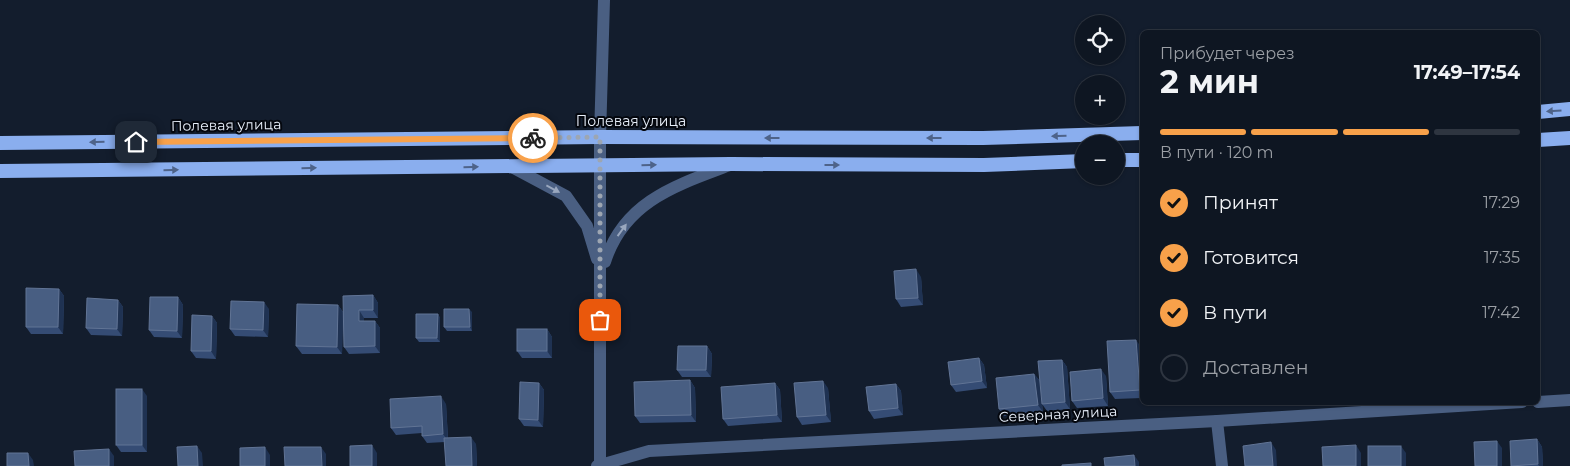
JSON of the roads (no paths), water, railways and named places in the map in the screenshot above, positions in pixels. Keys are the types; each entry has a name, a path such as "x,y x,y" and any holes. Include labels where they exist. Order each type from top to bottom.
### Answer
{"highway":[{"path":"1540,112 1570,110"},
{"name":"Полевая улица","path":"0,143 600,137 983,138 1140,133"},
{"path":"1540,140 1570,138"},
{"path":"1125,160 1140,160"},
{"path":"0,171 731,164 984,165 1075,161"}],"street":[{"path":"599,466 600,137 604,0"},
{"path":"601,274 610,248 632,217 650,201 672,187 731,164"},
{"path":"510,166 566,196 587,226 601,274"},
{"path":"1540,402 1570,400"},
{"name":"Северная улица","path":"599,466 649,450 1218,421 1474,405"},
{"path":"1218,421 1222,466"}]}
